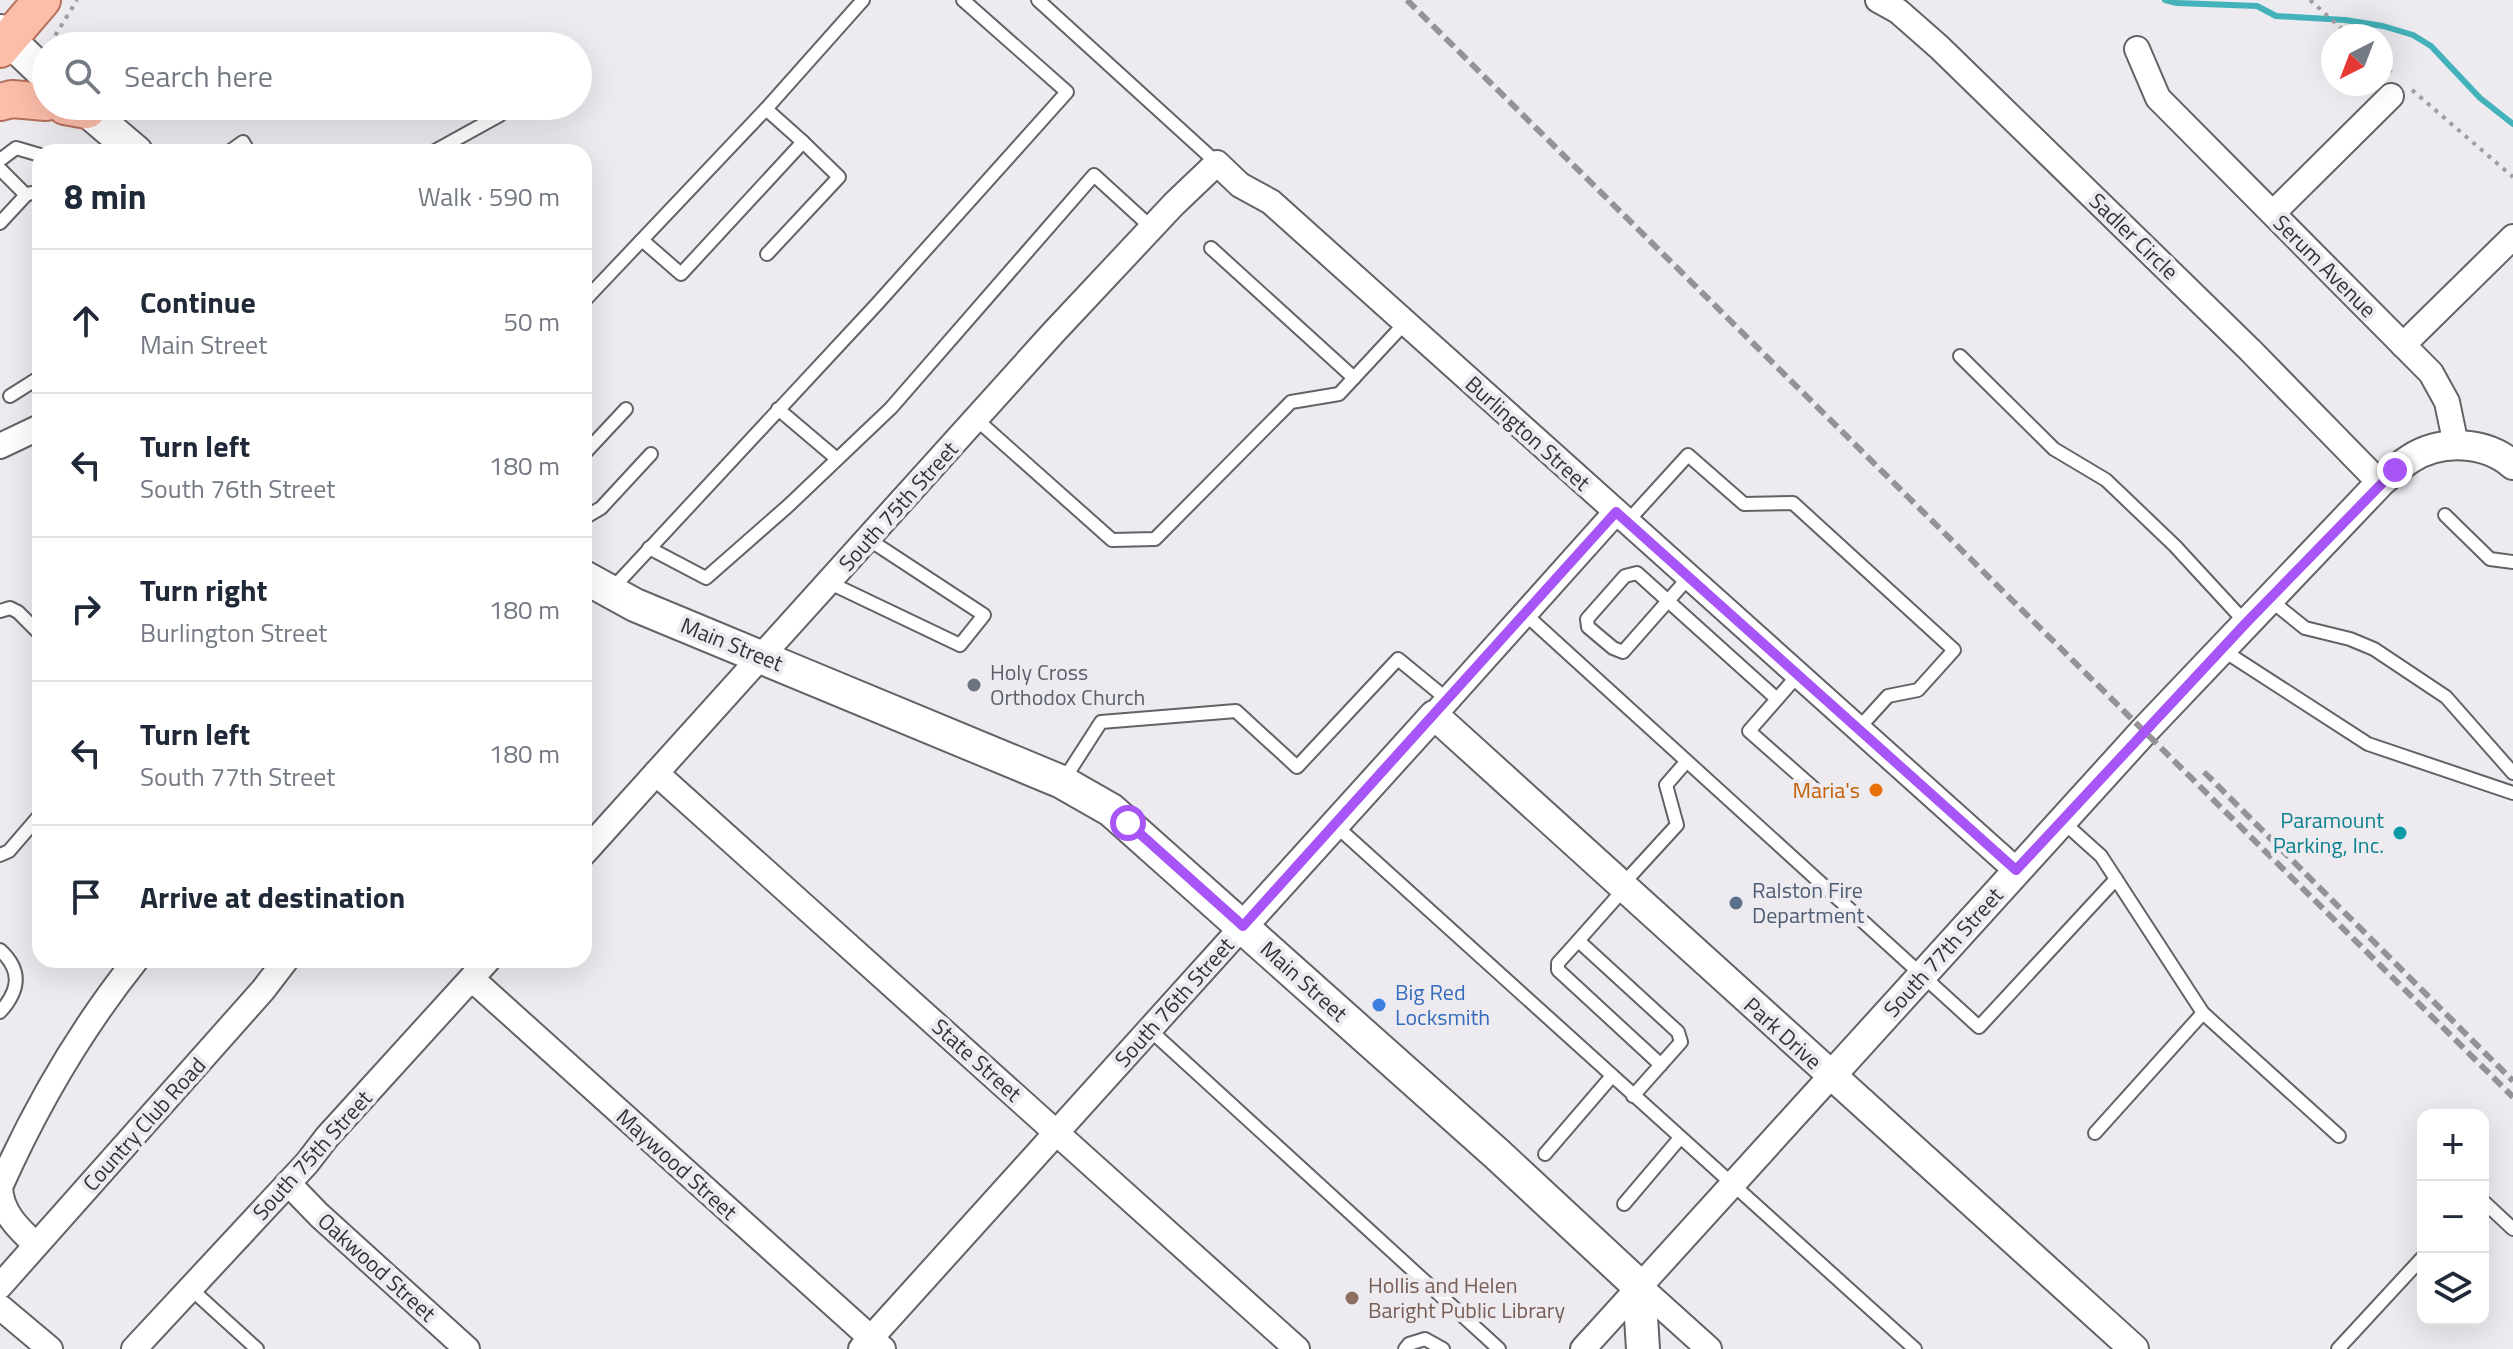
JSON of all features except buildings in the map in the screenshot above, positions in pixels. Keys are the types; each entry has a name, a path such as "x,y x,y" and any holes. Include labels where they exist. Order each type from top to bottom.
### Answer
{"main road":[{"path":"32,64 3,40 42,0"},
{"path":"0,102 12,99 32,101"},
{"path":"95,120 126,144"},
{"name":"Main Street","path":"597,584 635,605 1088,794 1128,823 1497,1154 1639,1286"},
{"path":"1639,1286 1643,1349"}],"street":[{"name":"Sadler Circle","path":"1878,0 1898,11 1961,69 2250,350 2380,483"},
{"name":"Serum Avenue","path":"2137,49 2158,98 2431,373 2449,411 2456,445"},
{"path":"2273,213 2401,89"},
{"name":"South 75th Street","path":"592,844 976,419 1152,228 1217,163"},
{"name":"Burlington Street","path":"1217,163 1240,185 1271,202 2016,870"},
{"path":"2403,345 2513,237"},
{"path":"0,446 32,431"},
{"name":"South 77th Street","path":"1583,1349 2061,820 2380,483 2419,454 2456,445"},
{"path":"2456,445 2492,450 2513,465"},
{"name":"South 76th Street","path":"871,1345 1057,1132 1525,614 1622,517"},
{"name":"Park Drive","path":"1441,708 1622,888 2134,1349"},
{"name":"State Street","path":"656,773 1297,1349"},
{"path":"36,1245 6,1212 0,1200 0,1187 71,1050 130,968"},
{"name":"Country Club Road","path":"0,1286 280,968"},
{"name":"South 75th Street","path":"134,1349 481,968"},
{"name":"Maywood Street","path":"472,979 871,1345"},
{"name":"Oakwood Street","path":"288,1183 467,1349"},
{"name":"Main Street","path":"1639,1286 1709,1349"},
{"path":"0,1307 50,1349"}],"lane":[{"path":"592,293 766,109 863,0"},
{"path":"597,584 649,548 877,304 1067,92 963,0"},
{"name":"Burlington Street","path":"1038,0 1217,163"},
{"path":"766,109 839,177 767,254"},
{"path":"447,144 491,120"},
{"path":"642,240 681,274 803,142"},
{"path":"0,160 16,148 32,153"},
{"path":"0,169 26,195"},
{"path":"649,548 706,578 891,408 1094,175 1152,228"},
{"path":"0,223 26,195 32,193"},
{"path":"1211,248 1354,378"},
{"path":"976,419 1112,540 1155,539 1291,402 1339,394 1405,323"},
{"path":"1960,356 2054,449 2106,480 2175,546 2246,623"},
{"path":"10,396 32,382"},
{"path":"592,445 626,409"},
{"path":"778,409 837,459"},
{"path":"592,513 601,508 651,454"},
{"path":"1622,517 1688,455 1744,504 1793,503 1954,650 1918,690 1888,696 1858,729"},
{"path":"2445,515 2490,559 2513,562"},
{"path":"828,582 960,645 984,615 868,539"},
{"path":"1689,577 1668,600 1623,652 1613,648 1588,627 1587,619 1625,576 1637,573 1668,600 1777,699"},
{"path":"2269,599 2305,628 2350,639 2374,649 2446,697 2513,773"},
{"path":"0,611 10,608 32,626"},
{"path":"1525,614 1979,1027 2116,879"},
{"path":"2221,649 2368,744 2513,793"},
{"path":"1062,782 1101,722 1236,711 1297,767 1398,659 1441,708"},
{"path":"1798,675 1749,731 1818,792"},
{"path":"1661,1065 1558,970 1558,963 1677,825 1666,785 1686,762"},
{"path":"2061,820 2101,856 2203,1013 2339,1136"},
{"path":"0,855 9,851 32,824"},
{"path":"1335,825 1915,1349"},
{"path":"1577,942 1678,1032 1681,1042 1633,1096"},
{"path":"0,950 9,958 17,982 12,998 0,1012"},
{"path":"2095,1133 2203,1013"},
{"path":"1150,1030 1499,1349"},
{"path":"1545,1154 1612,1076"},
{"path":"1624,1204 1680,1138"},
{"path":"2489,1207 2513,1229"},
{"path":"2338,1349 2417,1263"},
{"path":"190,1288 257,1349"},
{"path":"1405,1349 1409,1344 1425,1339 1443,1349"}],"path":[{"path":"58,32 77,0"},
{"path":"2310,0 2337,24"},
{"path":"2393,79 2401,89 2513,177"}],"waterway":[{"path":"2165,0 2257,6 2276,16 2345,20 2413,35 2431,46 2480,98 2513,124"}],"railway":[{"path":"1407,0 2513,1097"},
{"path":"2204,772 2513,1081"}],"place":[{"name":"Holy Cross Orthodox Church","path":"974,685"},
{"name":"Maria's","path":"1876,790"},
{"name":"Paramount Parking, Inc.","path":"2400,833"},
{"name":"Ralston Fire Department","path":"1736,903"},
{"name":"Big Red Locksmith","path":"1379,1005"},
{"name":"Hollis and Helen Baright Public Library","path":"1352,1298"}],"route":[{"path":"1128,823 1243,926 1616,512 2016,870 2246,623 2395,470"}]}
